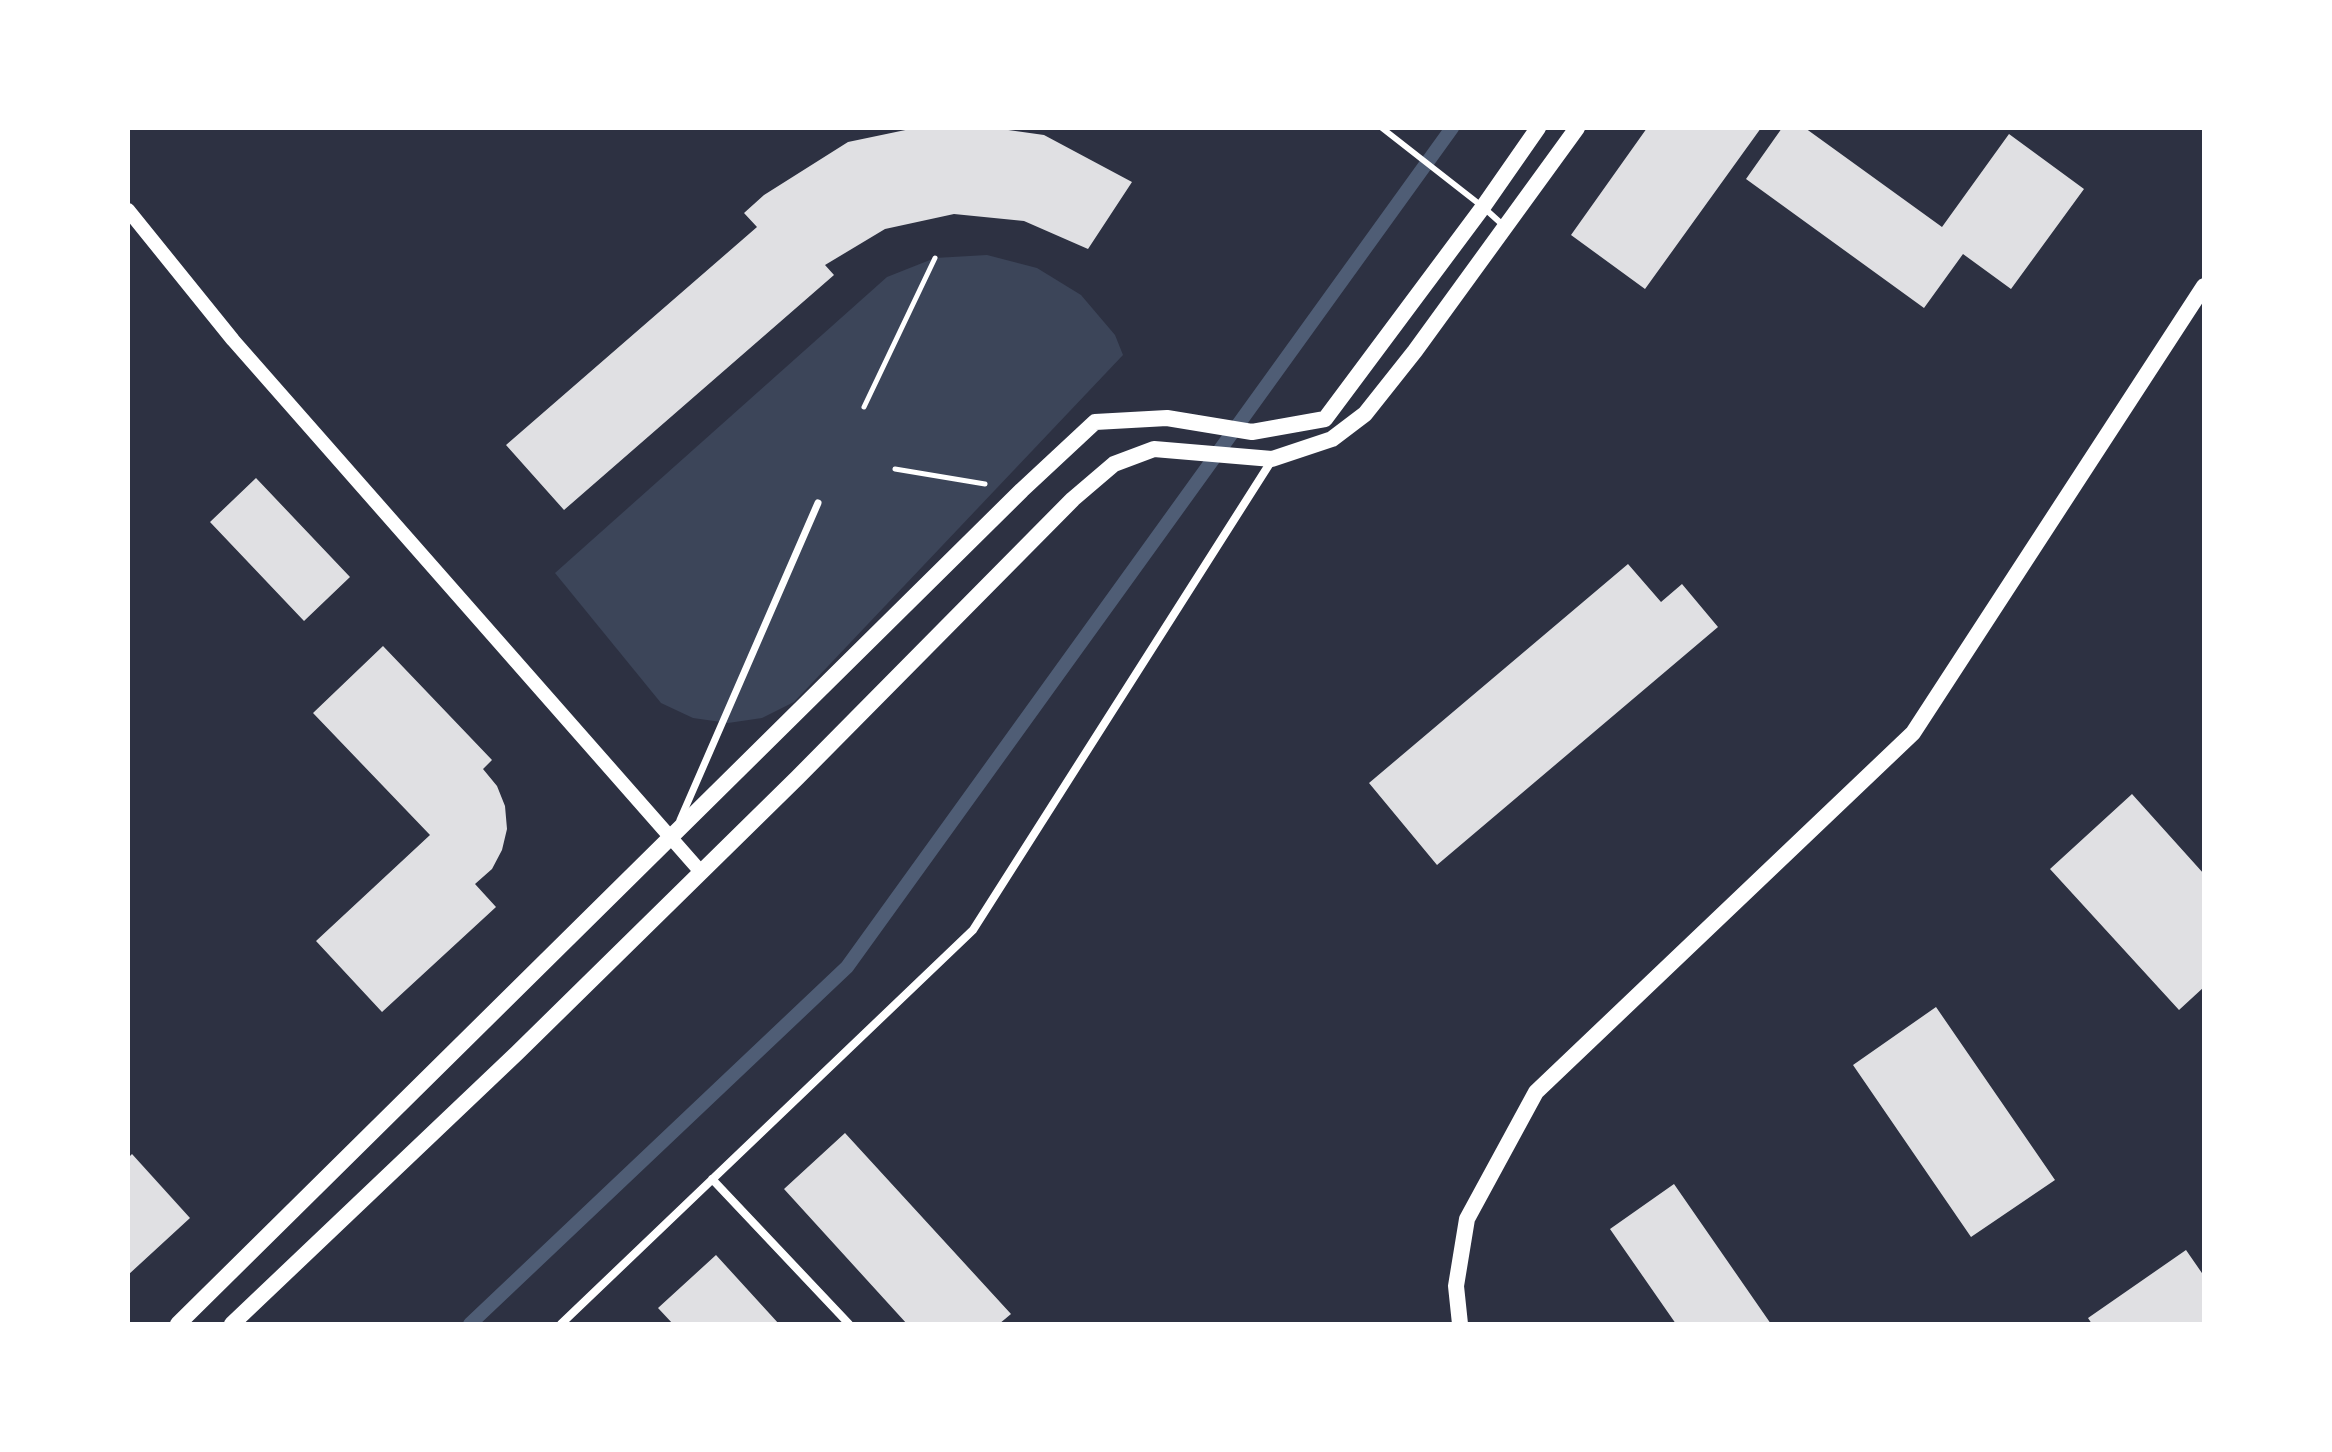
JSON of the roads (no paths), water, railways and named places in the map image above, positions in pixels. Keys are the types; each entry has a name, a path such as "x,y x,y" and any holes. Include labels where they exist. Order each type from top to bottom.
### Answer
{"main road":[{"path":"178,1324 1022,490 1095,422 1167,418 1252,432 1325,419 1538,128"},
{"path":"232,1324 517,1053 1073,499 1114,464 1154,449 1272,459 1332,439 1365,414 1415,351 1577,128"},
{"path":"1460,1324 1456,1286 1467,1219 1536,1092 1913,733 2204,286"}],"street":[{"path":"128,210 233,340 701,872"},
{"path":"561,1324 973,930 1272,459"},
{"path":"672,838 818,503"},
{"path":"712,1179 849,1324"}],"lane":[{"path":"1385,130 1505,227"}],"waterway":[{"path":"470,1324 847,967 1452,128"}]}
